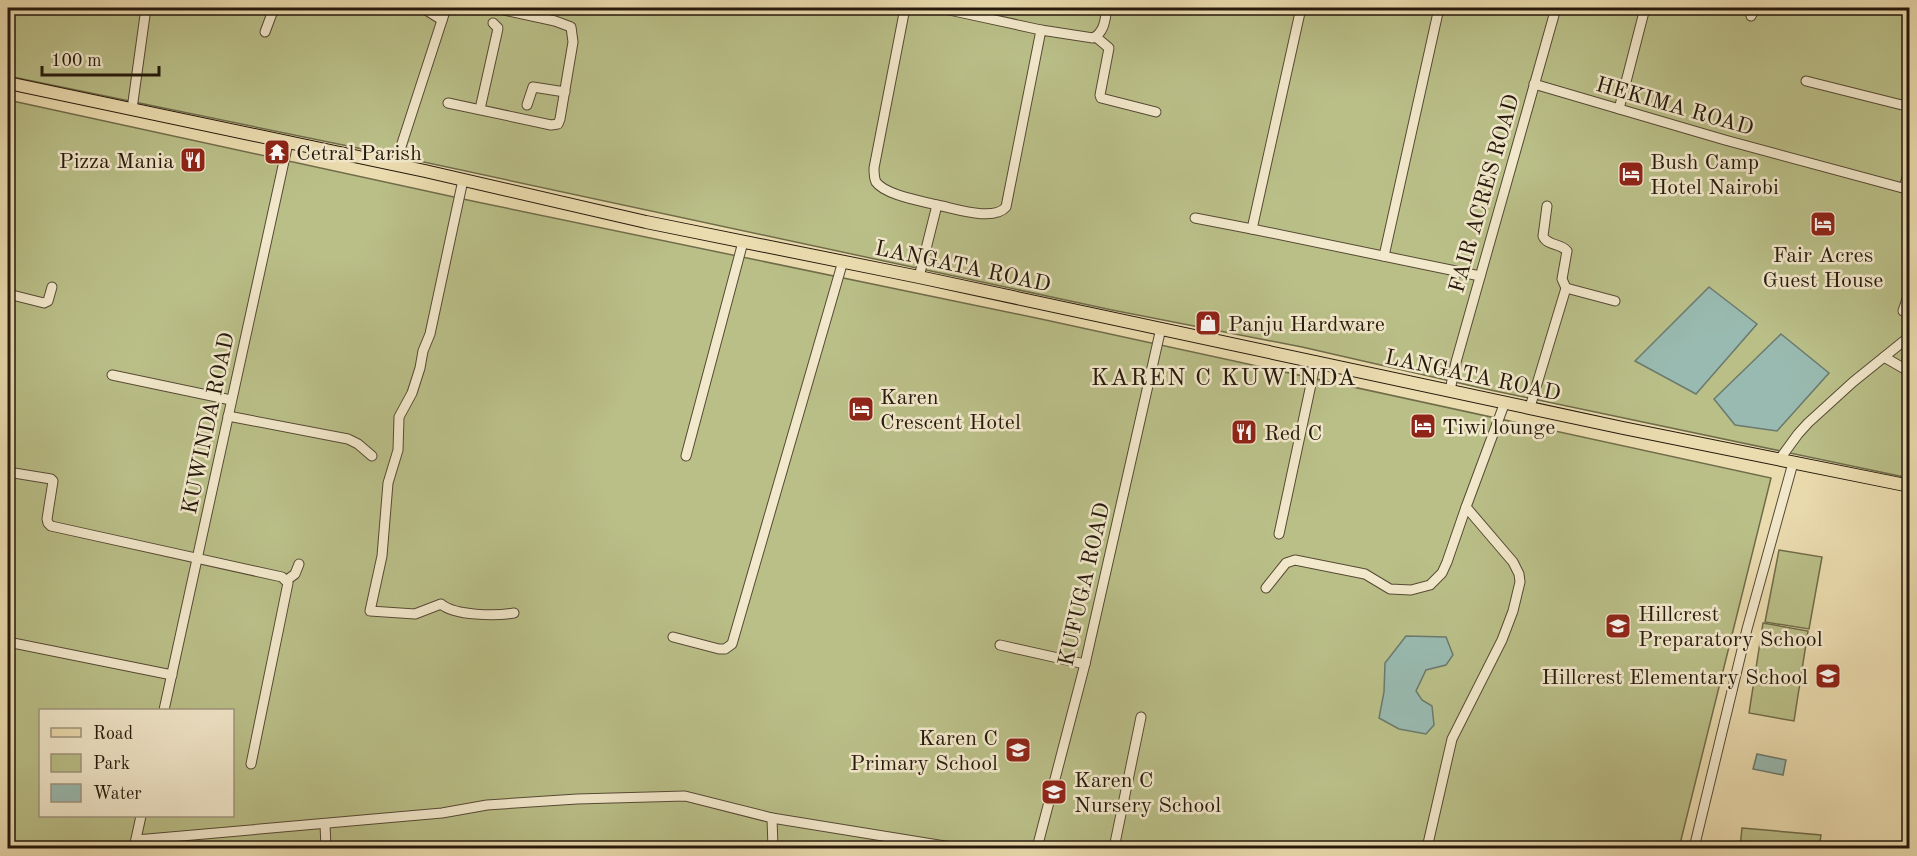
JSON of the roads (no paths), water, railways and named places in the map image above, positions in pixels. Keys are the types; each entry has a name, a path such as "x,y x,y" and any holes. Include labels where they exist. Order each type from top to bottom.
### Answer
{"main road":[{"name":"LANGATA ROAD","path":"8,83 395,165 646,222 843,261 1910,486"}],"street":[{"path":"132,109 146,8"},
{"path":"265,32 274,8"},
{"path":"423,8 442,20"},
{"path":"395,165 446,8"},
{"path":"448,103 551,125 558,124 573,36 569,25 495,8"},
{"path":"905,8 874,168 875,178 879,185 893,192 936,205 990,215 1000,213 1006,207 1041,30"},
{"path":"940,8 1090,38 1096,37 1103,29 1107,8"},
{"path":"1252,229 1301,8"},
{"path":"1384,256 1439,8"},
{"name":"FAIR ACRES ROAD","path":"1450,390 1556,8"},
{"path":"1619,109 1645,8"},
{"path":"480,110 497,33 496,25 493,23"},
{"path":"1096,37 1109,48 1101,98 1156,112"},
{"path":"1806,81 1910,107"},
{"name":"HEKIMA ROAD","path":"1534,84 1767,152 1907,189"},
{"path":"527,105 533,87 565,92"},
{"name":"KUWINDA ROAD","path":"164,709 288,143"},
{"path":"1907,189 1910,167"},
{"path":"463,180 430,334 412,393 399,417 398,450 388,483 382,556 370,610 416,614 441,604 446,608 479,614 514,613"},
{"path":"919,277 936,205"},
{"path":"1530,407 1566,288 1562,279 1568,254 1566,248 1547,241 1543,236 1547,206"},
{"path":"1195,218 1480,276"},
{"path":"686,456 743,242"},
{"path":"674,637 719,649 732,644 843,261"},
{"path":"8,294 44,303 48,301 52,286"},
{"path":"1566,288 1615,301"},
{"path":"1904,311 1910,290"},
{"name":"KUFUGA ROAD","path":"1037,849 1085,664 1161,328"},
{"path":"1779,460 1808,423 1910,336"},
{"path":"1884,357 1910,372"},
{"path":"1279,534 1316,361"},
{"path":"112,375 231,400"},
{"path":"1266,588 1286,562 1294,560 1365,574 1390,589 1411,590 1430,585 1445,568 1505,402"},
{"path":"228,416 354,441 372,456"},
{"path":"1694,849 1750,619 1793,463"},
{"path":"8,471 53,481 47,519 51,526 282,577 287,580"},
{"path":"1427,849 1452,740 1502,640 1513,611 1520,582 1514,562 1466,507"},
{"path":"287,580 295,574 299,564"},
{"path":"251,764 287,580"},
{"path":"8,642 172,675"},
{"path":"1000,645 1085,664"},
{"path":"1114,849 1141,717"},
{"path":"141,817 135,844 442,813 487,805 587,798 685,796 772,818 957,849"},
{"path":"772,818 773,849"},
{"path":"325,824 326,849"}],"water":[{"path":"1709,287 1757,324 1696,394 1635,361"},
{"path":"1781,334 1829,373 1777,431 1735,425 1714,399"},
{"path":"1406,636 1446,637 1453,655 1446,665 1426,670 1416,691 1422,700 1432,706 1434,725 1426,734 1399,729 1379,718 1384,692 1385,663"},
{"path":"1757,754 1786,760 1783,775 1753,769"}],"place":[{"name":"Cetral Parish","path":"277,152"},
{"name":"Pizza Mania","path":"193,160"},
{"name":"Bush Camp Hotel Nairobi","path":"1631,174"},
{"name":"Fair Acres Guest House","path":"1823,224"},
{"name":"Panju Hardware","path":"1208,323"},
{"name":"Karen Crescent Hotel","path":"861,409"},
{"name":"Tiwi lounge","path":"1423,426"},
{"name":"Red C","path":"1244,432"},
{"name":"Hillcrest Preparatory School","path":"1618,626"},
{"name":"Hillcrest Elementary School","path":"1828,676"},
{"name":"Karen C Primary School","path":"1018,750"},
{"name":"Karen C Nursery School","path":"1054,792"}],"district":[{"name":"KAREN C KUWINDA","path":"1224,377"}]}
